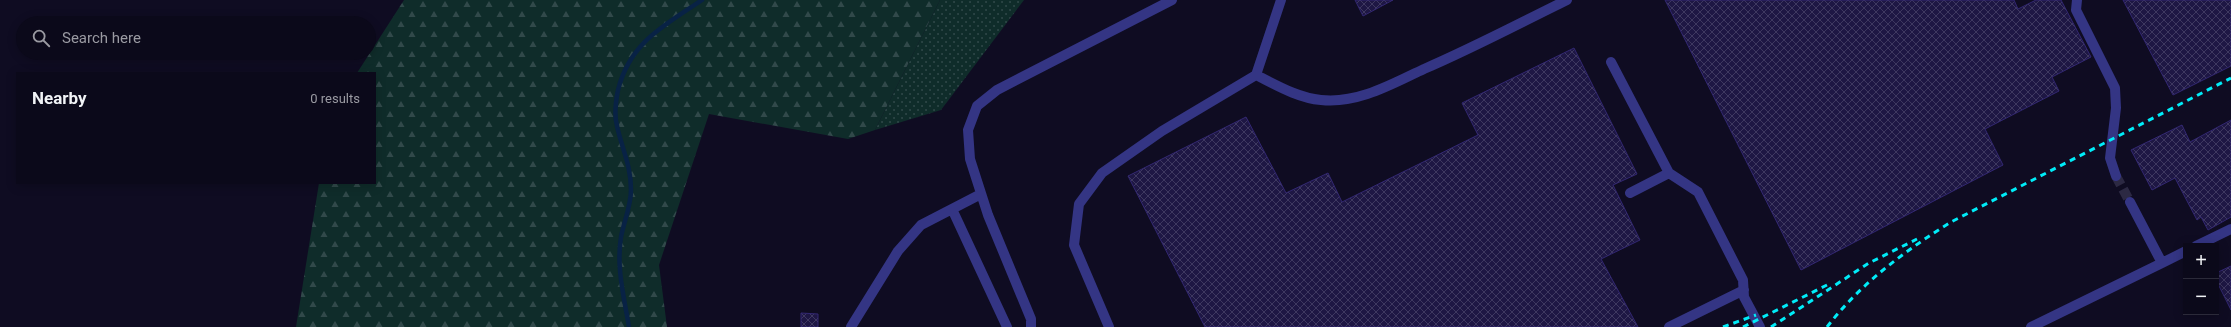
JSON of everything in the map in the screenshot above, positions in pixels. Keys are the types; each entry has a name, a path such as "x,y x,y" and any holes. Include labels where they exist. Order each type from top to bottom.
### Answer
{"lane":[{"path":"1031,327 1031,319 981,194 970,159 968,130 977,106 998,90 1172,0"},
{"path":"1109,327 1074,246 1079,204 1102,173 1162,131 1256,74 1282,0"},
{"path":"1256,74 1290,92 1320,100 1340,100 1368,94 1456,55 1567,0"},
{"path":"2077,0 2076,10 2115,88 2116,108 2110,158 2116,176"},
{"path":"1611,62 1669,173 1698,192 1743,280 1744,297 1760,327"},
{"path":"1630,194 1669,173"},
{"path":"851,327 898,251 921,225 981,194"},
{"path":"2130,202 2162,263"},
{"path":"952,209 1007,327"},
{"path":"2202,243 2231,229"},
{"path":"2031,327 2183,252"},
{"path":"1669,327 1744,290"}],"green space":[{"path":"404,0 940,0 875,130 848,139 709,114 659,265 667,327 296,327 319,184 376,184 376,72 358,72 365,60 376,60 376,43"},
{"path":"940,0 1024,0 941,110 875,130"}],"building":[{"path":"1355,0 1393,0 1363,16"},
{"path":"1665,0 2014,0 2018,9 2036,0 2061,0 2091,57 2052,77 2059,91 1985,129 2003,165 1801,270"},
{"path":"2123,0 2231,0 2231,66 2173,95"},
{"path":"1574,48 1637,174 1613,185 1640,240 1601,259 1638,327 1205,327 1128,176 1246,117 1286,193 1328,173 1342,202 1478,135 1462,103"},
{"path":"2231,120 2231,217 2208,230 2201,217 2197,220 2175,178 2152,190 2131,150 2182,125 2190,142"},
{"path":"2231,266 2231,310 2219,286 2219,272"},
{"path":"801,313 818,314 818,327 801,327"}],"waterway":[{"path":"629,327 621,282 619,260 621,237 630,202 631,181 616,122 618,90 623,73 640,47 662,27 702,0"}],"tunnel":[{"path":"2116,176 2130,202"}],"railway":[{"path":"1827,327 1854,296 1884,269 1917,244 1951,222 2231,78"},
{"path":"1771,327 1869,263 1917,239"},
{"path":"1743,327 1827,285"},
{"path":"1723,327 1756,315"}]}
